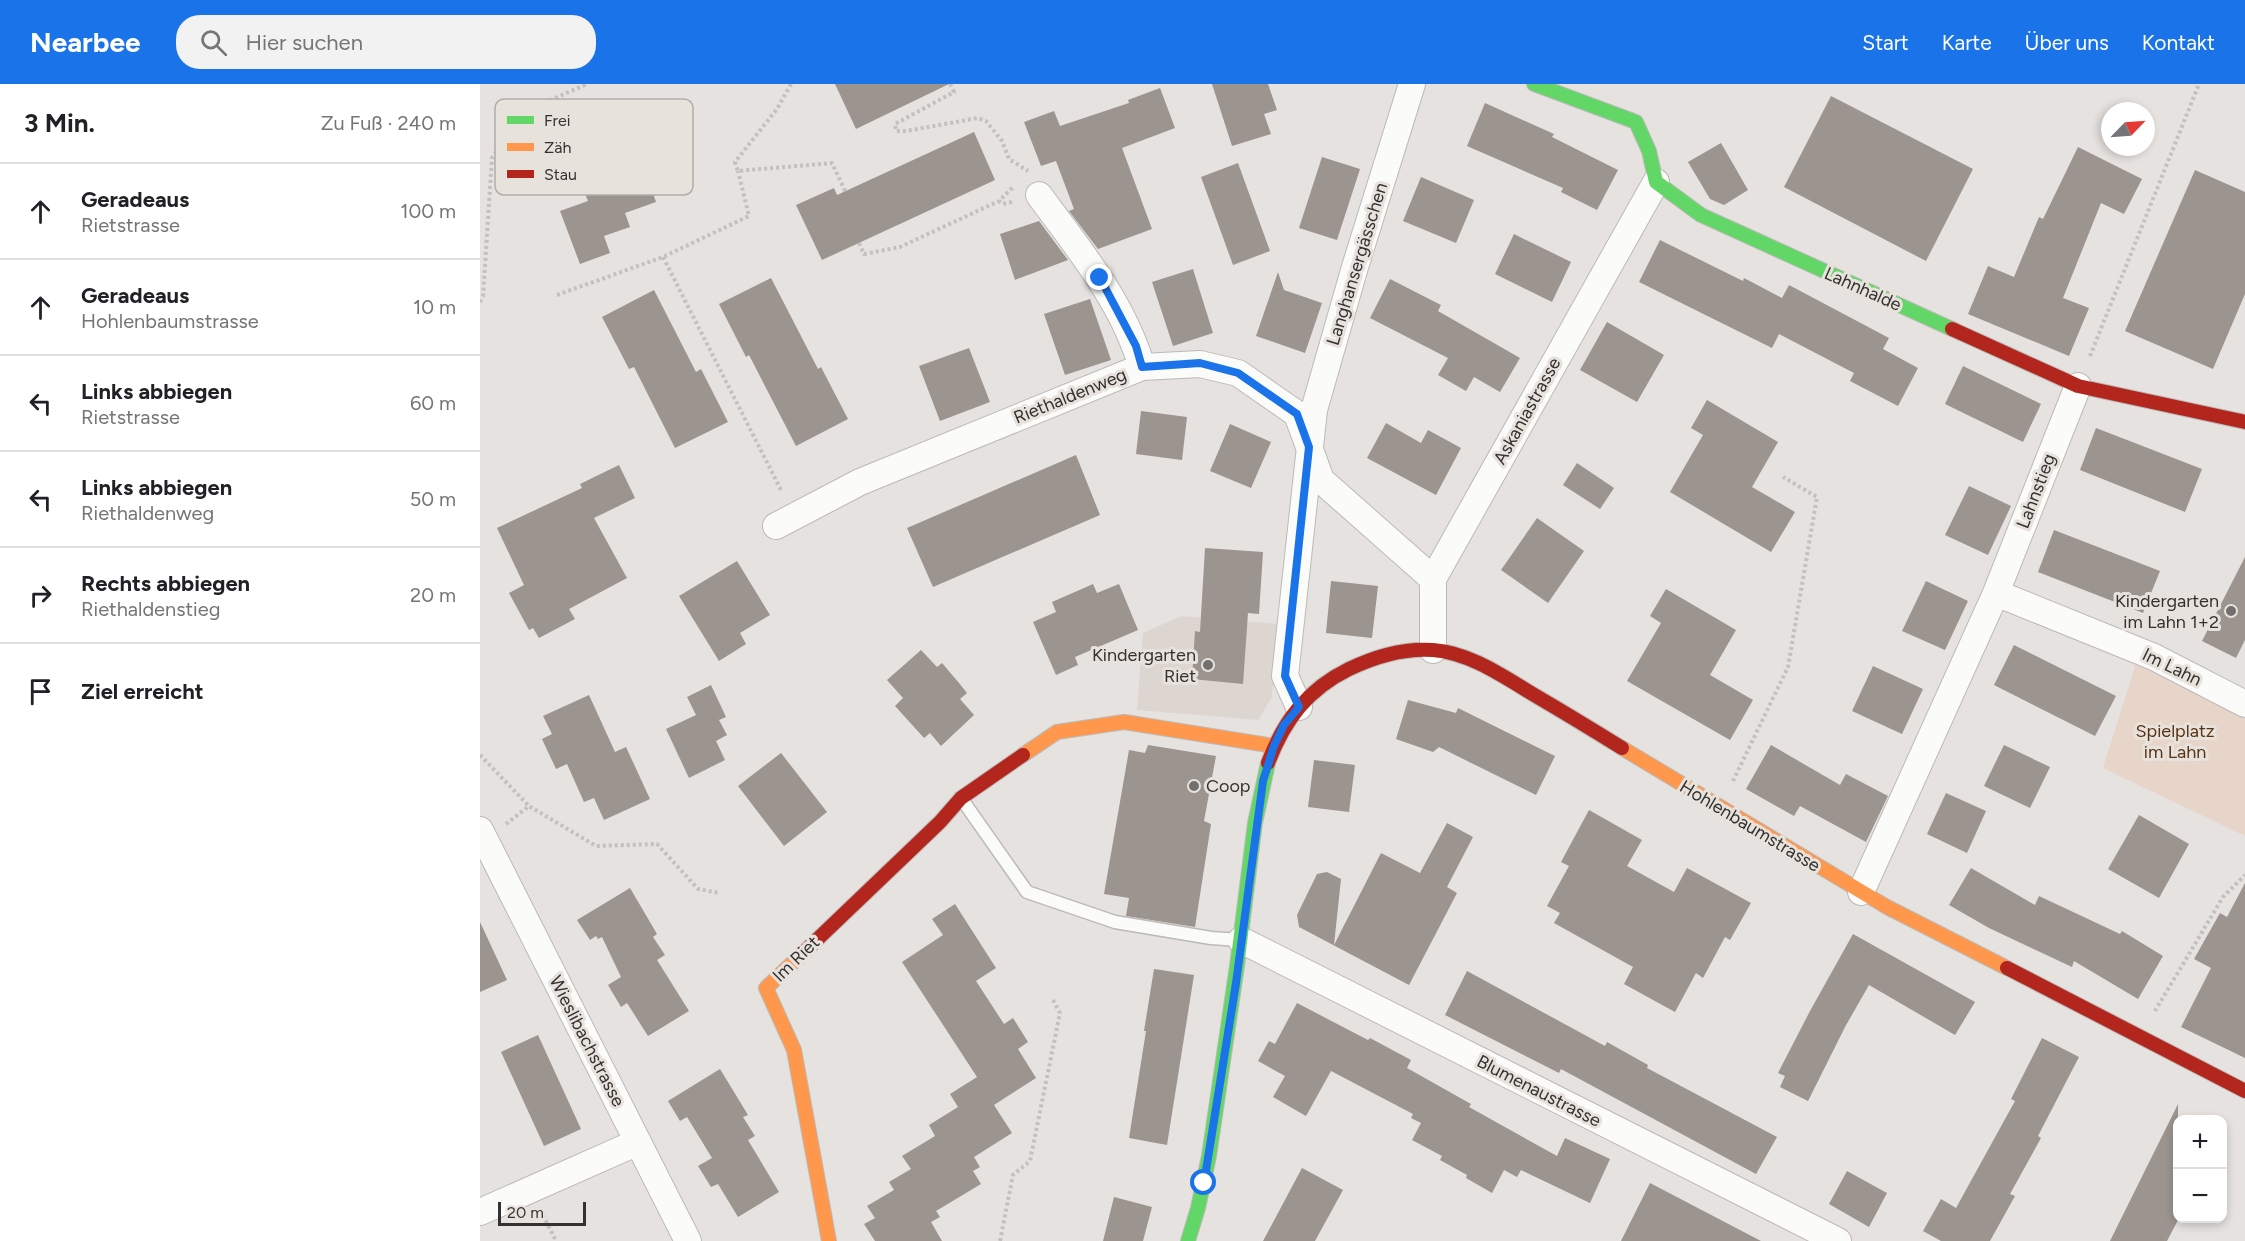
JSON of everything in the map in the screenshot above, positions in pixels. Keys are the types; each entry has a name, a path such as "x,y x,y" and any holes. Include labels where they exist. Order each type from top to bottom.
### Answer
{"street":[{"name":"Langhansergässchen","path":"1299,707 1285,676 1314,410 1355,267 1412,84"},
{"path":"1534,84 1636,122 1649,151 1656,182"},
{"name":"Lahnhalde","path":"1656,182 1701,215 2078,386 2245,422"},
{"name":"Askaniastrasse","path":"1433,650 1433,579 1656,182"},
{"path":"1027,184 1100,278 1136,346 1142,367"},
{"name":"Riethaldenweg","path":"785,521 860,482 1142,367 1200,363 1238,373 1297,414 1321,480 1433,579"},
{"name":"Lahnstieg","path":"1861,892 1996,593 2078,386"},
{"name":"Im Lahn","path":"1996,593 2154,657 2245,704"},
{"name":"Hohlenbaumstrasse","path":"1188,1241 1204,1183 1236,983 1257,817 1263,781 1274,746 1284,725 1299,707 1330,679 1362,662 1397,652 1433,650 1466,658 1508,678 1861,892 2144,1040 2245,1090"},
{"path":"961,798 1057,732 1124,722 1274,746"},
{"name":"Im Riet","path":"829,1241 794,1050 766,988 940,822 961,798"},
{"name":"Wieslibachstrasse","path":"482,838 688,1241"},
{"name":"Blumenaustrasse","path":"1241,940 1838,1241"},
{"path":"480,1212 638,1142"}],"lane":[{"path":"961,798 1027,892 1115,922 1210,938 1241,940"}],"path":[{"path":"553,99 587,84"},
{"path":"557,296 663,256 748,216 735,162 777,109 791,84"},
{"path":"950,84 954,92 895,124 896,131 978,118 986,121 1002,141 1010,159 1029,170 1027,184 1003,204 999,201"},
{"path":"2078,386 2199,84"},
{"path":"480,302 483,296 492,158 495,153"},
{"path":"738,171 832,163 845,191"},
{"path":"859,243 864,254 900,247 999,201 1027,184"},
{"path":"663,256 785,521"},
{"path":"1720,808 1788,667 1817,498 1783,477"},
{"path":"480,756 529,806 596,846 657,844 698,889 720,893"},
{"path":"482,838 529,806"},
{"path":"2144,1040 2154,1013 2223,897 2245,875"},
{"path":"1000,1241 1013,1175 1030,1161 1060,1013 1052,998"}],"shaded area":[{"name":"Kindergarten Riet","path":"1181,616 1278,624 1272,697 1258,720 1137,710 1143,633"}],"green space":[{"name":"Spielplatz im Lahn","path":"2137,660 2245,714 2245,836 2103,768"}],"building":[{"path":"835,84 949,84 856,129"},
{"path":"1212,84 1268,84 1277,110 1264,114 1271,134 1232,146"},
{"path":"1160,88 1175,128 1122,148 1152,229 1098,249 1069,211 1074,209 1056,161 1041,166 1024,122 1054,111 1060,126 1129,103 1128,100"},
{"path":"1831,96 1973,169 1926,261 1784,187"},
{"path":"1485,103 1554,134 1552,137 1618,170 1597,210 1561,192 1563,188 1467,146"},
{"path":"974,132 995,180 822,260 796,205 834,188 837,195"},
{"path":"1721,143 1748,190 1724,205 1710,199 1688,162"},
{"path":"2078,147 2142,179 2124,214 2101,203 2063,298 2089,308 2069,356 1968,314 1988,266 2014,277 2039,217 2043,219"},
{"path":"1322,157 1360,169 1337,240 1299,228"},
{"path":"1238,163 1270,251 1233,265 1201,177"},
{"path":"2195,170 2245,192 2245,294 2213,369 2125,331"},
{"path":"1421,177 1474,200 1456,243 1403,221"},
{"path":"586,195 654,195 656,202 625,213 630,227 604,236 610,253 580,264 560,211 588,201"},
{"path":"1039,221 1068,260 1015,280 1000,234"},
{"path":"1514,234 1571,262 1552,302 1495,274"},
{"path":"1660,240 1782,298 1789,285 1889,338 1883,349 1918,368 1898,406 1850,381 1854,373 1779,334 1772,348 1639,282"},
{"path":"1193,269 1213,333 1173,346 1152,282"},
{"path":"1278,272 1284,290 1322,303 1305,353 1256,336"},
{"path":"771,278 818,369 821,367 848,419 796,446 749,355 746,357 719,304"},
{"path":"1390,279 1441,305 1438,311 1520,358 1500,392 1474,377 1466,391 1438,375 1448,358 1370,318"},
{"path":"654,290 696,372 701,369 728,422 675,448 634,367 629,369 602,317"},
{"path":"1090,299 1111,360 1065,375 1044,314"},
{"path":"1607,322 1664,355 1637,402 1580,370"},
{"path":"969,348 990,402 940,421 919,366"},
{"path":"1963,366 2041,404 2023,442 1945,404"},
{"path":"1707,400 1778,442 1752,487 1795,512 1771,552 1670,492 1703,435 1691,428"},
{"path":"1141,411 1187,417 1182,460 1136,454"},
{"path":"1386,423 1421,443 1428,430 1461,448 1436,495 1367,458"},
{"path":"1230,424 1271,442 1251,488 1210,471"},
{"path":"2096,428 2202,469 2185,512 2080,470"},
{"path":"1076,455 1100,515 933,587 907,528"},
{"path":"1577,463 1614,488 1600,509 1563,485"},
{"path":"619,465 635,498 594,518 627,578 569,609 575,619 539,638 533,628 529,630 509,593 524,585 497,528 582,488 580,484"},
{"path":"1969,486 2011,506 1988,555 1945,535"},
{"path":"1537,518 1584,551 1548,603 1501,570"},
{"path":"2054,530 2160,571 2143,613 2038,572"},
{"path":"1205,548 1263,552 1259,614 1248,613 1243,684 1192,679 1195,631 1200,632"},
{"name":"Kindergarten im Lahn 1+2","path":"2245,557 2245,640 2236,658 2202,641"},
{"path":"737,561 770,615 740,633 746,644 719,661 679,596"},
{"path":"1331,581 1378,586 1372,638 1326,633"},
{"path":"1926,581 1968,601 1945,650 1902,631"},
{"path":"1093,584 1097,593 1119,584 1138,630 1075,657 1078,665 1056,675 1033,622 1056,612 1052,602"},
{"path":"1666,589 1736,630 1710,675 1753,700 1730,740 1627,681 1661,623 1650,616"},
{"path":"2014,645 2116,696 2095,736 1994,685"},
{"path":"921,650 937,667 942,663 959,683 967,693 960,699 974,715 941,746 930,733 924,738 895,706 903,698 887,680"},
{"path":"1873,666 1923,689 1902,734 1852,711"},
{"path":"711,685 726,717 719,720 727,735 716,741 725,760 689,778 666,729 696,715 687,697"},
{"path":"589,695 615,752 626,747 650,799 604,820 594,798 584,802 567,764 556,769 542,739 552,734 543,716"},
{"path":"1408,700 1456,713 1458,708 1555,756 1536,795 1439,747 1433,752 1396,739"},
{"path":"1148,745 1216,756 1204,821 1211,824 1195,927 1126,916 1129,898 1104,894 1129,750 1145,753"},
{"path":"1771,745 1840,785 1846,774 1888,796 1866,842 1800,806 1794,816 1746,789"},
{"path":"2004,745 2050,767 2030,808 1984,786"},
{"path":"781,753 827,812 784,846 738,786"},
{"path":"1314,760 1355,765 1349,812 1308,807"},
{"path":"1946,793 1986,811 1967,853 1927,834"},
{"path":"1589,810 1642,840 1627,866 1674,892 1687,868 1751,903 1730,940 1725,937 1703,978 1696,973 1675,1012 1624,984 1633,967 1554,923 1560,913 1547,906 1569,866 1561,862"},
{"path":"2139,815 2189,844 2159,898 2108,869"},
{"path":"1447,823 1473,837 1447,887 1457,893 1409,985 1299,927 1297,915 1317,874 1327,872 1341,879 1334,945 1381,853 1420,873"},
{"path":"1971,868 2035,905 2039,896 2120,934 2122,931 2163,956 2138,999 2074,961 2072,967 1989,928 1949,905"},
{"path":"2245,883 2245,1058 2181,1027 2211,968 2194,959 2220,913 2227,917"},
{"path":"630,888 657,934 653,937 665,955 657,960 689,1011 648,1036 627,1003 621,1007 608,985 621,977 602,937 598,939 596,936 590,940 577,920"},
{"path":"955,904 996,968 976,981 1004,1024 1013,1018 1028,1042 1018,1049 1036,1078 994,1105 1012,1133 974,1157 980,1167 973,1171 981,1184 936,1211 940,1217 931,1222 942,1241 875,1241 864,1224 875,1218 867,1206 894,1190 889,1182 911,1169 902,1156 935,1136 929,1125 958,1107 950,1094 977,1077 902,962 943,935 932,919"},
{"path":"480,922 507,980 480,992"},
{"path":"1853,934 1975,1002 1955,1035 1869,985 1808,1101 1780,1087 1785,1076 1778,1073"},
{"path":"1154,969 1194,975 1167,1145 1129,1138"},
{"path":"1467,971 1605,1046 1607,1042 1648,1065 1647,1068 1777,1137 1756,1174 1561,1069 1559,1073 1445,1015"},
{"path":"1297,1003 1411,1060 1407,1068 1471,1104 1469,1107 1557,1156 1565,1138 1610,1159 1590,1203 1521,1170 1517,1177 1504,1170 1492,1193 1466,1178 1467,1175 1440,1160 1442,1156 1412,1140 1421,1123 1411,1118 1413,1114 1331,1071 1306,1116 1273,1097 1285,1076 1258,1061 1269,1041 1275,1044"},
{"path":"538,1035 581,1129 544,1146 501,1052"},
{"path":"2042,1038 2079,1057 2038,1136 2041,1138 2010,1194 2015,1196 1990,1241 1941,1241 1923,1231 1941,1199 1956,1208 2015,1101 2011,1099"},
{"path":"720,1069 748,1115 743,1117 755,1136 748,1140 779,1192 738,1217 718,1184 711,1187 698,1166 712,1158 687,1117 680,1121 668,1101"},
{"path":"2178,1104 2178,1115 2173,1115 2173,1223 2176,1223 2167,1241 2110,1241"},
{"path":"1302,1168 1343,1190 1315,1241 1263,1241"},
{"path":"1847,1171 1887,1193 1869,1227 1829,1204"},
{"path":"1650,1183 1761,1241 1621,1241"},
{"path":"1114,1197 1152,1207 1143,1241 1103,1241"}],"traffic: fast":[{"path":"1534,84 1636,122 1649,151 1656,182 1701,215 1952,329"},
{"path":"1188,1241 1209,1156 1255,823 1268,763"}],"traffic: slow":[{"path":"1023,755 1057,732 1124,722 1274,746"},
{"path":"1622,748 1887,907 2007,968"},
{"path":"802,954 766,988 794,1050 829,1241"}],"traffic: jam":[{"path":"1952,329 2078,386 2245,422"},
{"path":"1268,763 1274,747 1290,720 1299,707 1321,686 1349,669 1369,661 1390,654 1422,650 1447,652 1487,667 1622,748"},
{"path":"802,954 940,822 961,798 1023,755"},
{"path":"2007,968 2245,1091"}],"place":[{"name":"Kindergarten im Lahn 1+2","path":"2231,611"},
{"name":"Kindergarten Riet","path":"1208,665"},
{"name":"Coop","path":"1194,786"}],"route":[{"path":"1100,278 1136,346 1142,367 1200,363 1238,373 1297,414 1309,447 1285,676 1299,707 1284,725 1274,746 1263,781 1236,983 1204,1183"}]}
